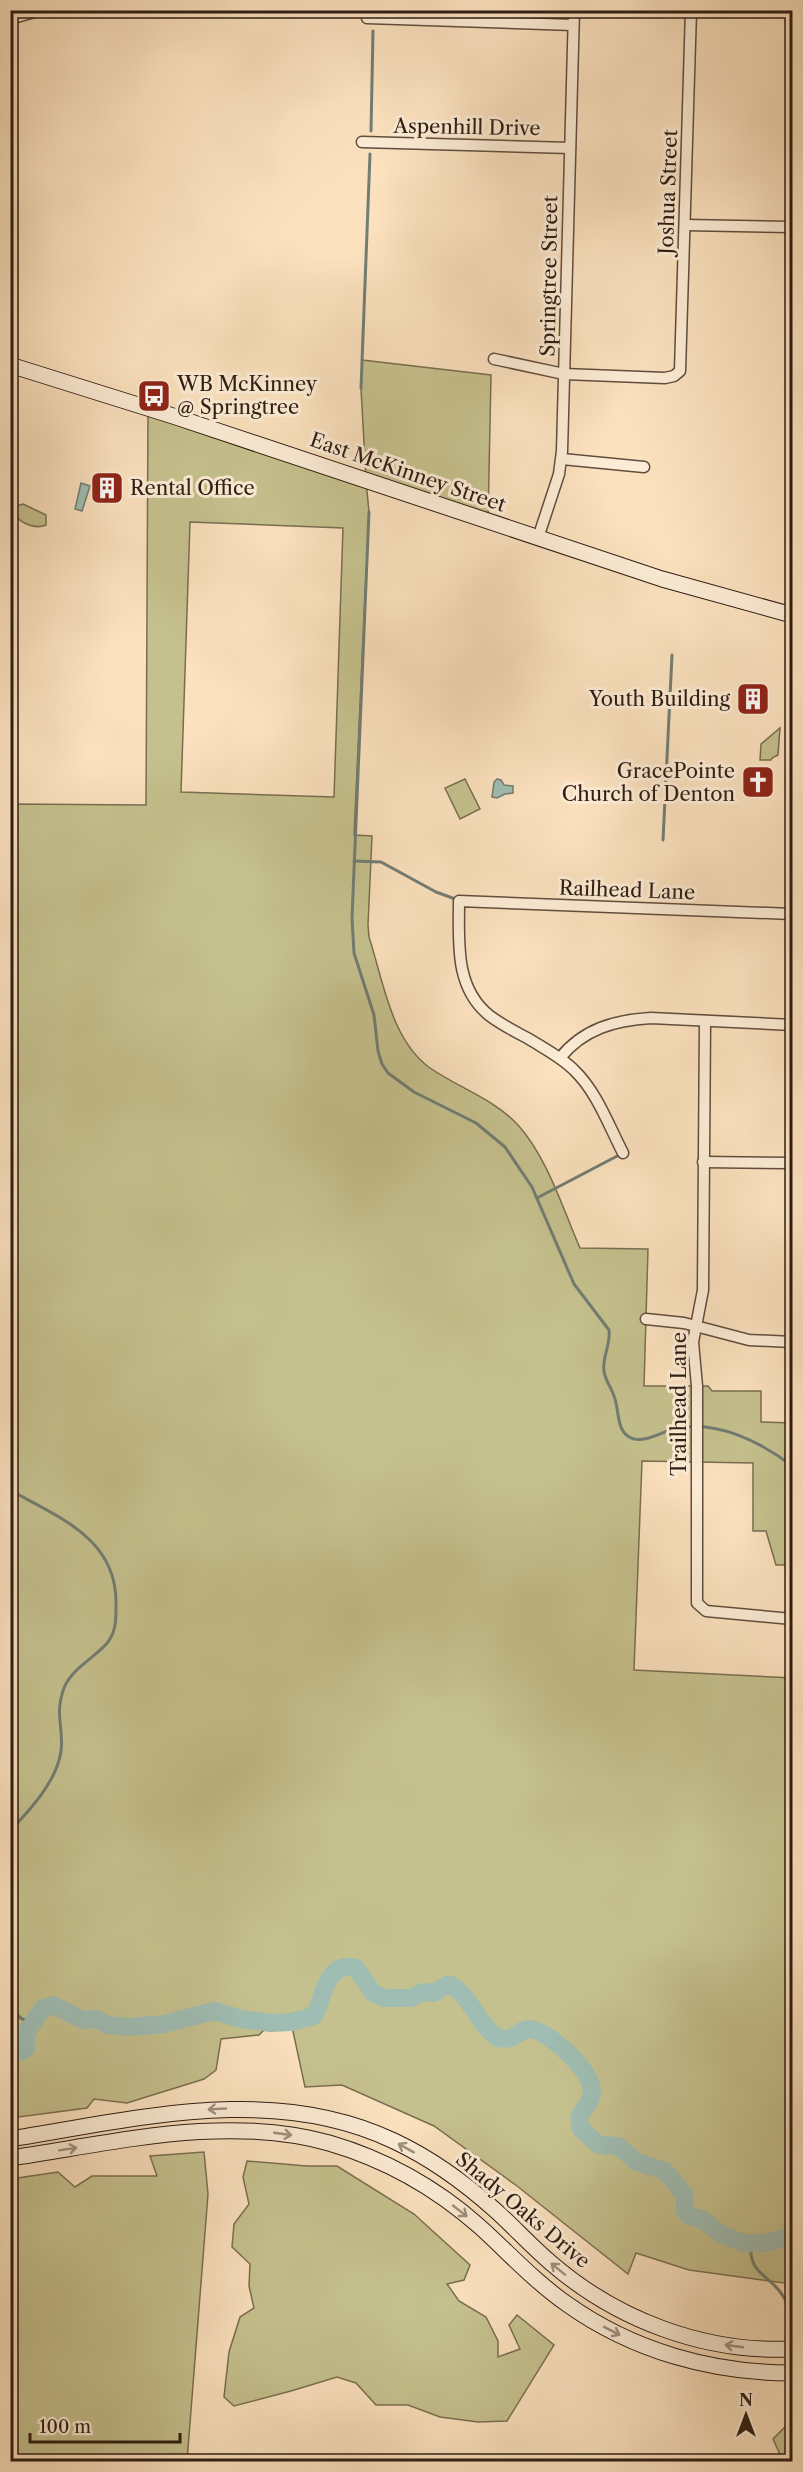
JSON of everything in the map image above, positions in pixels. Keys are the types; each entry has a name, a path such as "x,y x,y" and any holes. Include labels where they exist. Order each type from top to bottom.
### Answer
{"street":[{"path":"10,19 41,10"},
{"name":"Springtree Street","path":"538,538 562,459 574,10"},
{"name":"Joshua Street","path":"564,374 665,378 677,374 681,360 691,10"},
{"path":"760,10 792,11"},
{"path":"367,18 443,15 573,25"},
{"name":"Aspenhill Drive","path":"363,142 570,148"},
{"path":"685,225 792,227"},
{"path":"494,359 564,374"},
{"name":"East McKinney Street","path":"10,365 184,420 662,579 792,615"},
{"path":"562,459 644,467"},
{"name":"Railhead Lane","path":"560,1058 490,1016 469,992 458,948 459,901 792,915"},
{"path":"623,1154 593,1095 575,1071 560,1058 587,1033 617,1022 651,1018 792,1025"},
{"name":"Trailhead Lane","path":"705,1021 703,1290 693,1348 698,1386 696,1599 698,1606 706,1611 792,1618"},
{"path":"703,1162 792,1163"},
{"path":"646,1319 672,1321 749,1340 792,1342"},
{"name":"Shady Oaks Drive","path":"10,2139 194,2110 235,2109 304,2113 335,2120 393,2140 452,2176 494,2209 535,2249 580,2286 646,2323 682,2335 727,2345 792,2349"},
{"name":"Shady Oaks Drive","path":"10,2158 138,2139 235,2131 269,2132 330,2143 382,2163 439,2194 479,2226 511,2258 567,2304 638,2343 672,2357 706,2365 743,2371 792,2373"}],"shaded area":[{"path":"362,360 491,375 488,521 366,481 369,512 354,835 372,836 369,937 397,1026 417,1056 430,1068 498,1108 518,1125 538,1152 561,1200 580,1248 648,1249 644,1386 708,1386 712,1391 761,1391 761,1422 792,1423 792,1565 776,1565 766,1531 753,1531 753,1463 642,1461 634,1670 792,1678 792,2284 689,2270 636,2253 628,2274 517,2186 434,2126 342,2085 305,2087 291,2022 265,2022 265,2029 259,2035 221,2039 216,2070 204,2079 127,2103 94,2099 87,2108 11,2118 11,804 146,805 148,409 366,480 361,388","holes":["190,522 343,528 334,797 181,792"]},
{"path":"23,504 46,515 46,525 31,526 18,519 13,511 14,507"},
{"path":"780,728 778,755 771,760 760,760 761,744"},
{"path":"465,779 480,809 460,819 445,788"},
{"path":"204,2152 208,2194 187,2461 11,2461 11,2179 58,2172 75,2187 92,2176 157,2176 150,2156"},
{"path":"247,2161 337,2166 414,2214 470,2265 464,2280 447,2284 459,2301 486,2317 498,2341 498,2357 520,2349 509,2325 517,2315 554,2345 507,2421 478,2422 440,2417 408,2405 376,2405 356,2383 337,2377 234,2406 224,2397 229,2352 240,2317 254,2308 249,2286 250,2264 232,2247 234,2224 249,2204 243,2177"},
{"path":"792,2420 792,2461 783,2461 773,2439"}],"water":[{"path":"81,483 90,486 82,511 75,509"},
{"path":"497,779 501,780 504,785 513,786 513,793 497,798 492,797 494,782"}],"waterway":[{"path":"371,131 373,31"},
{"path":"361,388 370,154"},
{"path":"369,512 352,918 354,953 374,1015 378,1051 382,1064 388,1073 414,1092 476,1123 505,1147 532,1187 574,1284 609,1330 604,1371 616,1402 621,1427 628,1436 640,1439 678,1428 709,1428 739,1435 767,1449 792,1466"},
{"path":"663,840 672,655"},
{"path":"354,861 381,862 436,892 458,900"},
{"path":"537,1198 621,1154"},
{"path":"10,1490 65,1520 95,1546 106,1561 113,1580 116,1602 116,1618 108,1642 72,1675 64,1688 59,1714 61,1751 54,1773 34,1804 10,1831"},
{"path":"10,2051 20,2052 26,2049 26,2033 43,2008 53,2005 83,2020 97,2019 108,2025 130,2027 164,2024 214,2011 241,2019 271,2023 291,2022 314,2016 332,1975 338,1969 346,1967 356,1968 373,1993 384,1998 410,1998 424,1992 434,1993 448,1984 462,1994 484,2025 498,2038 508,2039 528,2029 536,2030 556,2042 576,2062 590,2082 591,2098 579,2118 581,2129 599,2145 618,2146 637,2162 665,2171 685,2195 685,2211 688,2215 702,2219 721,2234 743,2243 767,2243 792,2235"},
{"path":"10,2009 22,2019 34,2022"},
{"path":"751,2244 754,2264 780,2291 792,2314"}],"place":[{"name":"WB McKinney @ Springtree","path":"154,396"},
{"name":"Rental Office","path":"107,488"},
{"name":"Youth Building","path":"753,699"},
{"name":"GracePointe Church of Denton","path":"758,782"}]}
